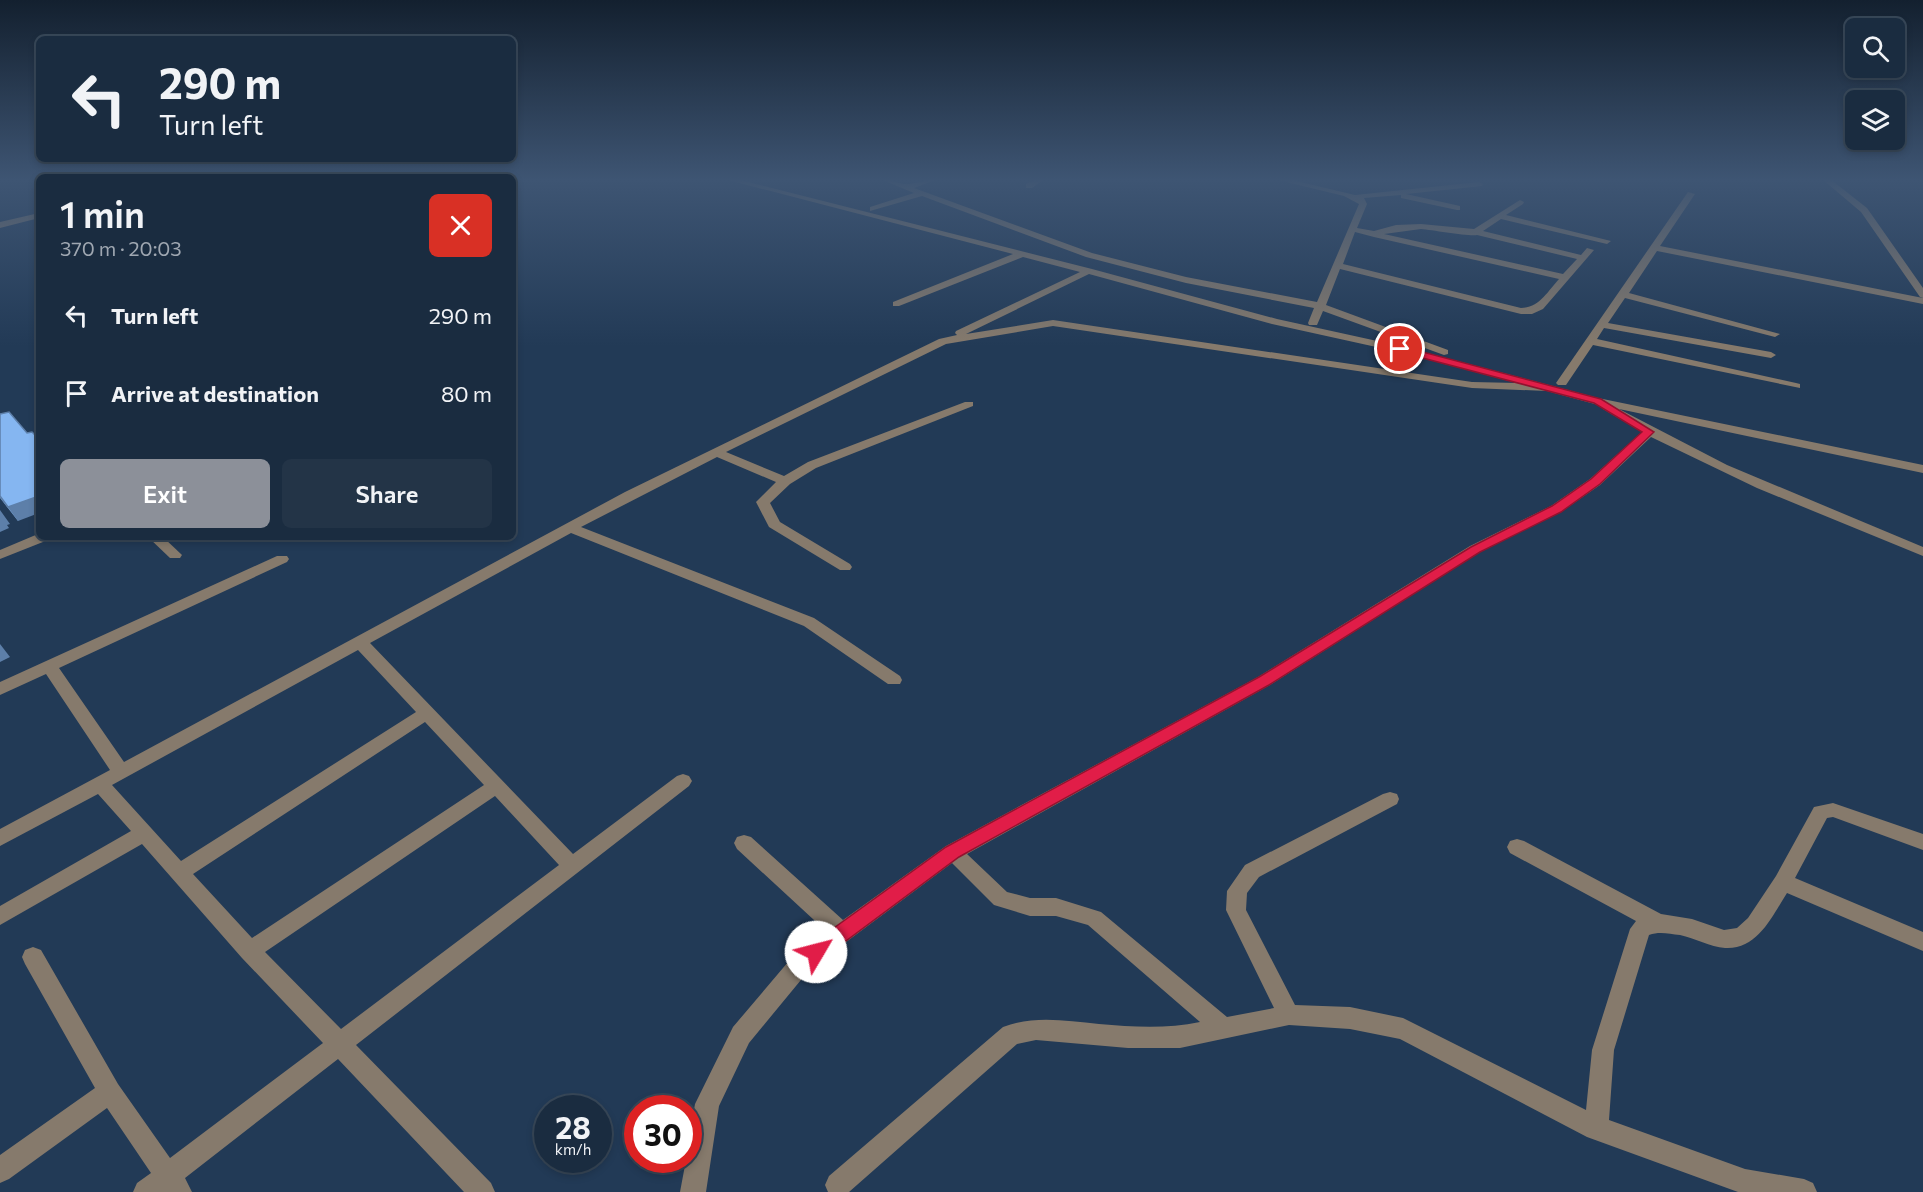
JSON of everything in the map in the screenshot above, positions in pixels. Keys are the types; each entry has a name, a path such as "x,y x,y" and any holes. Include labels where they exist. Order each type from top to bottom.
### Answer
{"street":[{"path":"946,235 1276,322 1556,385 1923,460"},
{"path":"972,235 1313,323 1452,355 1556,385 1598,401 1923,469"},
{"path":"1033,235 1130,268 1320,306 1452,355"},
{"path":"1313,323 1350,235"},
{"path":"1376,235 1564,277"},
{"path":"1337,264 1521,311 1532,311 1539,307 1586,254 1477,235"},
{"path":"1579,235 1607,241"},
{"path":"1556,385 1602,325 1663,235"},
{"path":"1881,235 1923,295"},
{"path":"1654,248 1923,301"},
{"path":"896,304 1022,254"},
{"path":"0,838 630,495 1089,272"},
{"path":"1623,294 1775,334"},
{"path":"943,341 1053,323 1472,385 1556,385"},
{"path":"1602,325 1771,355"},
{"path":"1590,341 1796,386"},
{"path":"1581,389 1648,432 1796,499 1923,552"},
{"path":"845,567 774,524 763,502 785,481 812,465 969,404"},
{"path":"693,1192 707,1104 741,1035 802,962 952,852 1264,681 1475,549 1556,509 1595,482 1648,432"},
{"path":"717,453 785,481"},
{"path":"570,528 809,622 894,680"},
{"path":"0,555 36,540"},
{"path":"158,540 175,555"},
{"path":"0,689 282,559"},
{"path":"360,642 425,714 572,866"},
{"path":"49,666 122,773"},
{"path":"180,872 425,714"},
{"path":"146,1192 174,1184 340,1044 683,781"},
{"path":"100,784 250,951 482,1192"},
{"path":"250,951 495,787"},
{"path":"1289,1015 1236,910 1237,891 1252,871 1390,799"},
{"path":"1517,847 1658,923 1692,928 1724,939 1742,937 1755,924 1783,882 1821,812 1833,810 1923,842"},
{"path":"0,916 144,833"},
{"path":"744,843 842,932"},
{"path":"952,852 1001,899 1030,907 1056,907 1094,918 1225,1029"},
{"path":"1783,882 1923,942"},
{"path":"1596,1128 1606,1039 1640,929 1658,923"},
{"path":"33,957 110,1092 174,1184"},
{"path":"838,1185 1011,1035 1036,1029 1128,1037 1180,1037 1289,1015 1350,1018 1403,1029 1596,1128 1744,1187 1804,1192"},
{"path":"0,1170 110,1092"}],"building":[{"path":"9,412 27,433 32,432 36,436 36,497 8,507 0,496 0,414"}],"route":[{"path":"816,952 952,852 1116,760 1264,681 1475,549 1556,509 1595,482 1648,432 1598,401 1400,349"}]}
